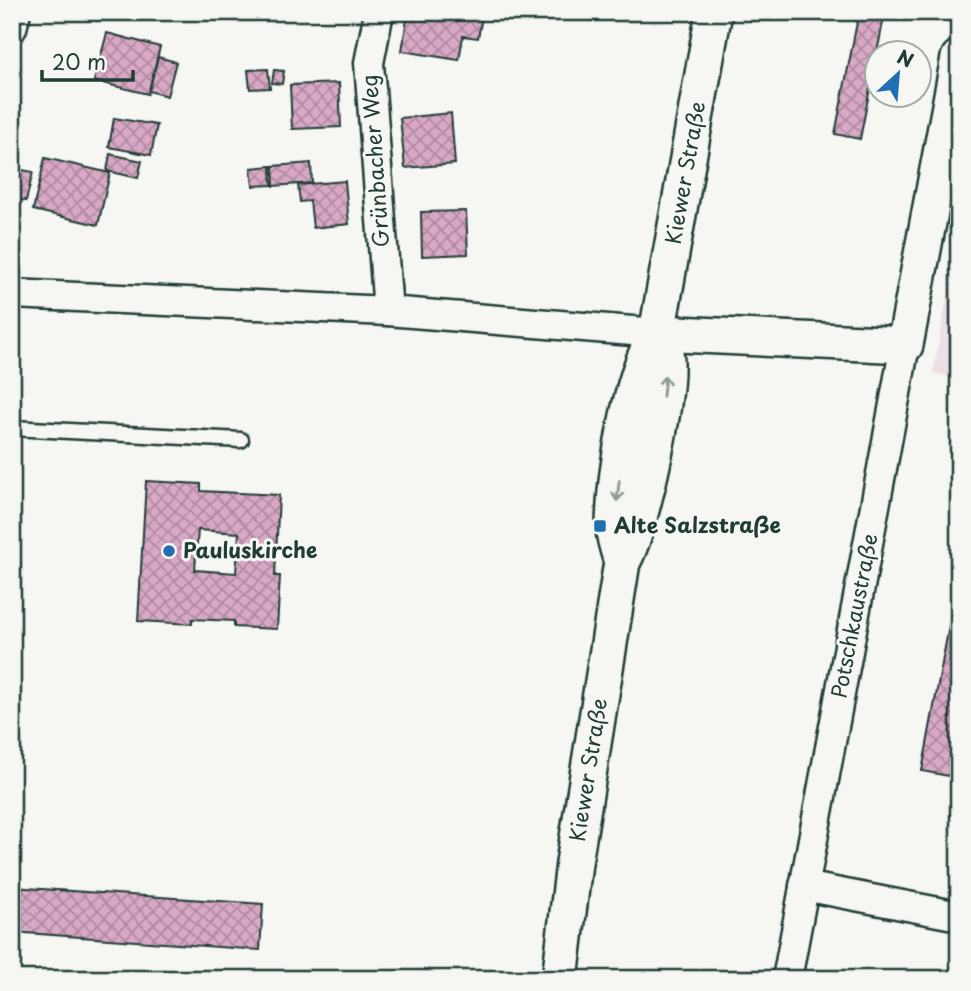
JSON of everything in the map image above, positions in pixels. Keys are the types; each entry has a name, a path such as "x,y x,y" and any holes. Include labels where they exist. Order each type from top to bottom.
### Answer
{"street":[{"path":"12,28 16,12"},
{"name":"Grünbacher Weg","path":"379,12 369,63 388,311"},
{"name":"Kiewer Straße","path":"560,979 574,863 621,562 633,543 640,520 661,410 665,353 657,333 714,12"},
{"path":"12,294 388,311 657,333 905,345 959,58"},
{"name":"Potschkaustraße","path":"787,979 905,345"},
{"path":"804,886 959,916"}],"lane":[{"path":"12,428 241,440"}],"shaded area":[{"path":"959,234 959,378 933,373"}],"building":[{"path":"408,12 483,12 478,38 463,36 459,60 402,51"},
{"path":"859,12 885,12 880,38 862,38 862,108 866,108 860,139 835,134"},
{"path":"107,33 160,47 148,94 94,81"},
{"path":"158,57 176,62 167,96 149,91"},
{"path":"268,69 270,88 250,89 248,70"},
{"path":"274,70 284,71 282,84 272,83"},
{"path":"339,83 341,127 292,129 290,85"},
{"path":"451,113 455,164 405,168 400,118"},
{"path":"114,118 157,125 151,155 109,147"},
{"path":"110,154 142,161 138,178 107,171"},
{"path":"45,158 110,173 98,225 33,210"},
{"path":"311,163 312,183 274,186 273,166"},
{"path":"271,166 272,185 253,186 251,168"},
{"path":"12,168 33,172 26,201 16,199 13,212"},
{"path":"345,181 349,224 313,228 310,201 300,202 298,185"},
{"path":"466,211 468,254 422,256 421,212"},
{"name":"Pauluskirche","path":"146,481 201,484 201,491 279,495 275,576 280,576 277,629 234,627 234,621 192,619 192,624 138,621","holes":["198,530 239,533 236,573 195,570"]},
{"path":"959,572 959,778 922,771"},
{"path":"12,887 263,904 260,950 12,932"}],"place":[{"name":"Alte Salzstraße","path":"600,526"},
{"name":"Pauluskirche","path":"169,551"}]}
